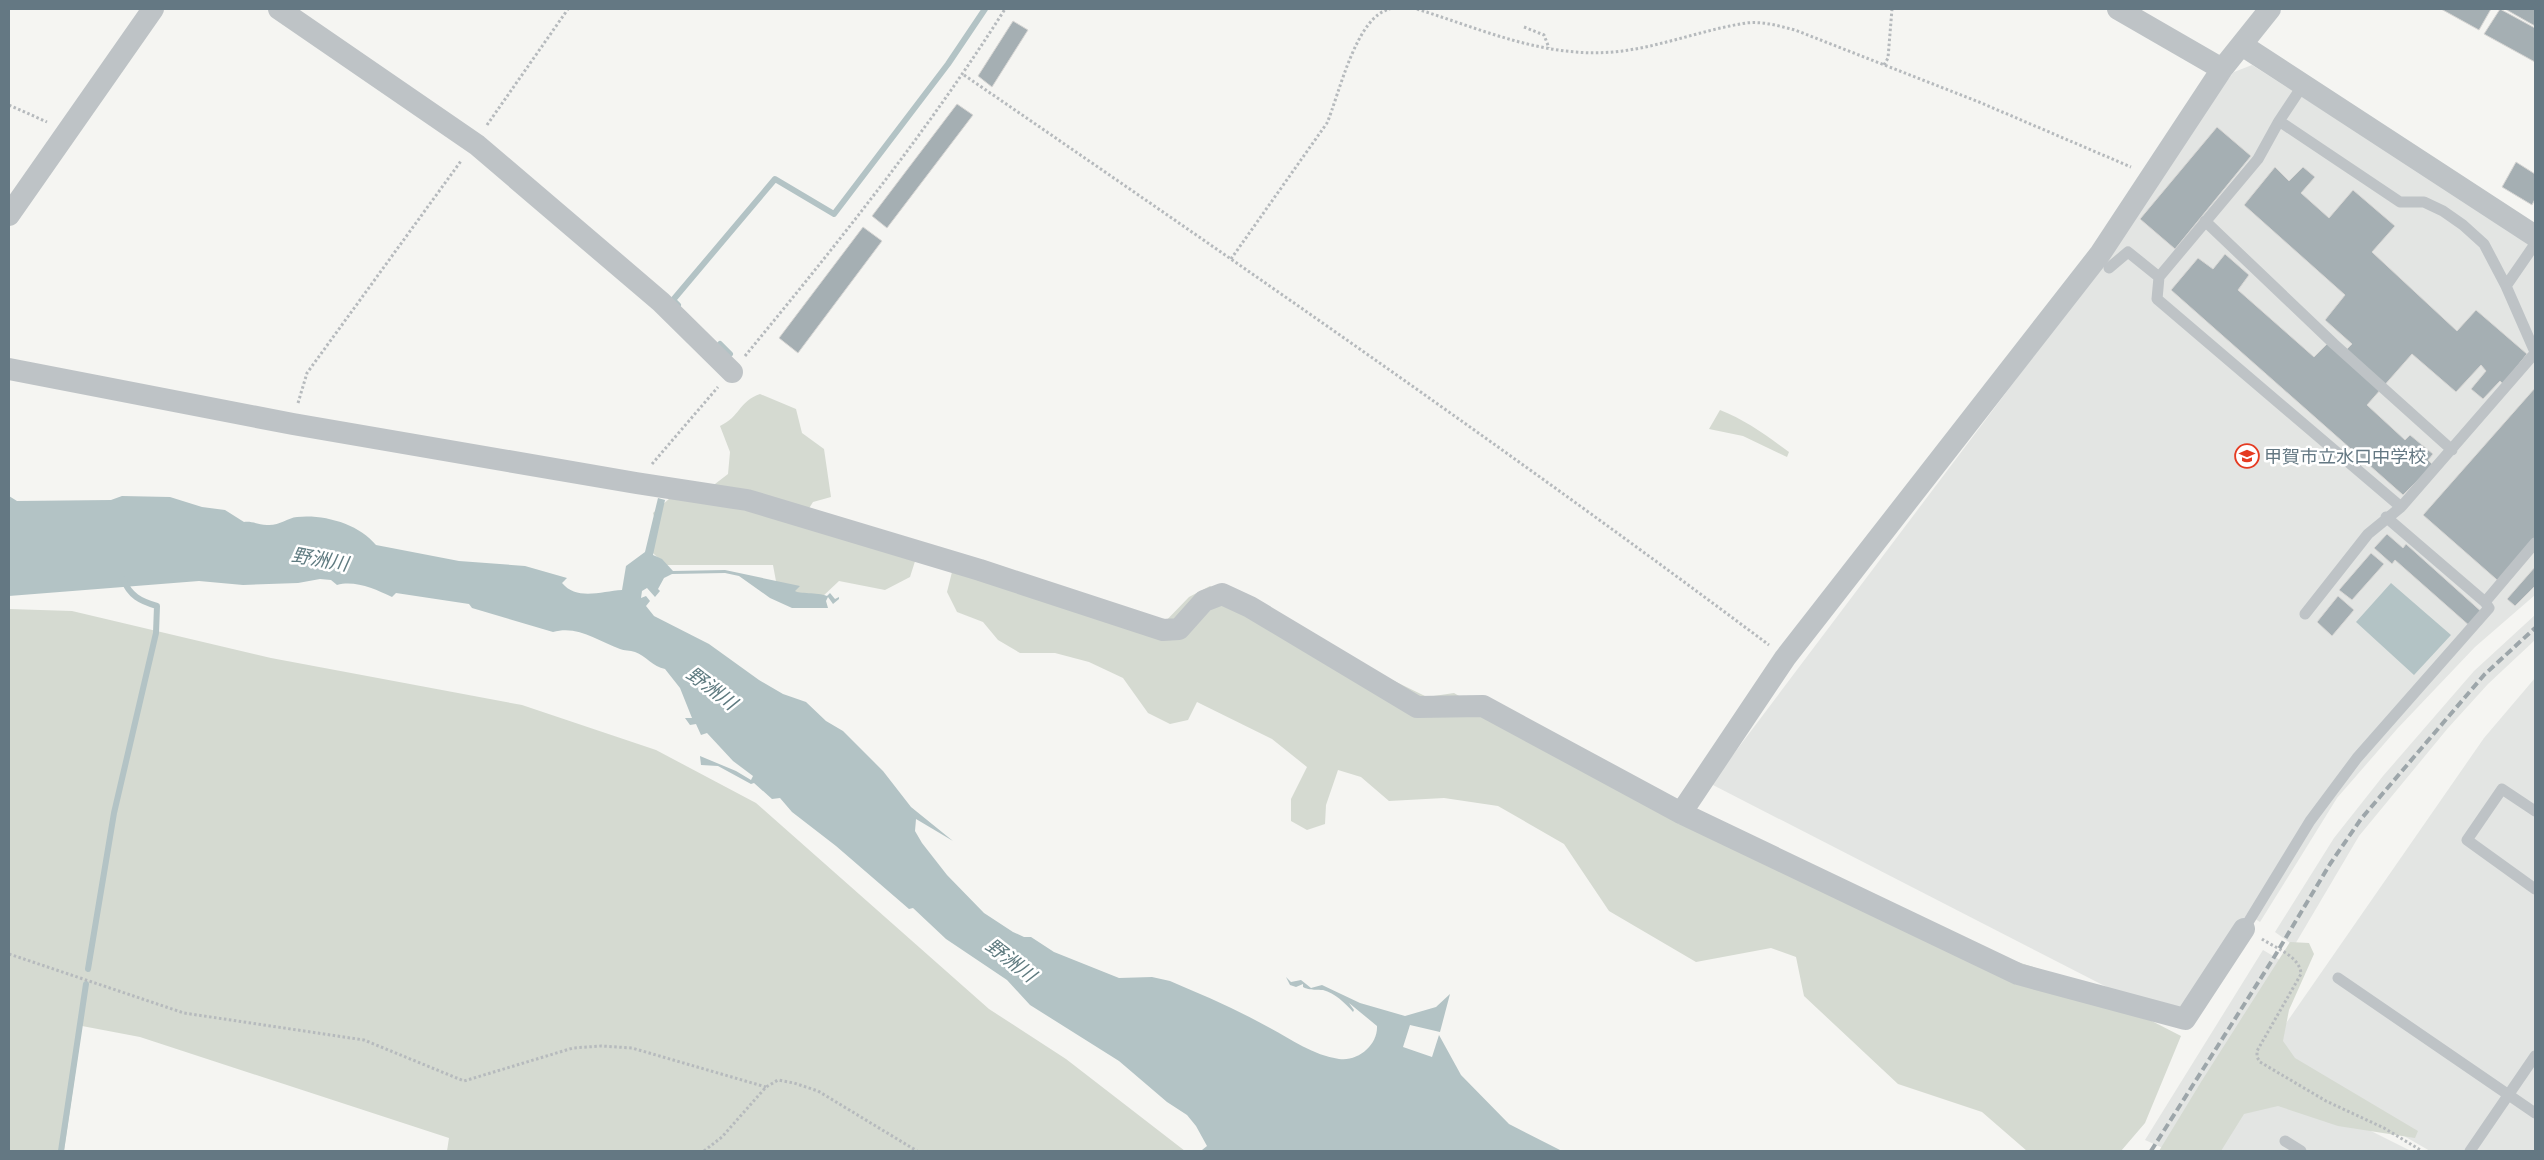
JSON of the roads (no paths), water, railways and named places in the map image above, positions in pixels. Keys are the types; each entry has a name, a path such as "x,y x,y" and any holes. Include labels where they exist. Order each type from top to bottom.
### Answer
{"street":[{"path":"9,215 153,9"},
{"path":"279,9 474,143 661,302 732,372"},
{"path":"2118,9 2222,69"},
{"path":"1680,813 1785,658 2100,254 2222,69 2270,9"},
{"path":"2242,44 2535,236"},
{"path":"9,369 292,424 636,483 747,500 980,570 1162,630 1179,629 1204,601 1222,594 1250,607 1417,707 1483,706 1680,813 2018,974 2185,1018 2244,929"}],"lane":[{"path":"2303,85 2278,121 2258,159 2159,277 2157,298 2401,507"},
{"path":"2278,121 2400,202 2424,202 2443,211 2463,225 2484,244 2506,286 2535,352 2401,507 2386,517 2368,534 2306,614"},
{"path":"2205,221 2334,344 2452,450"},
{"path":"2506,286 2535,244"},
{"path":"2109,268 2128,252 2159,277"},
{"path":"2244,929 2310,822 2357,758 2489,608 2485,602 2386,517"},
{"path":"2485,602 2535,543"},
{"path":"2535,811 2502,789 2467,840 2535,888"},
{"path":"2338,978 2535,1113"},
{"path":"2470,1151 2535,1056"},
{"path":"2285,1141 2301,1151"}],"water":[{"name":"野洲川","path":"9,496 17,501 111,500 122,496 170,497 202,507 225,510 244,522 264,525 271,525 297,517 318,517 351,526 376,545 459,561 525,566 567,578 562,583 568,589 590,594 622,590 626,566 645,552 658,498 665,500 653,555 662,559 673,571 725,570 800,586 795,591 797,592 827,596 830,593 835,599 839,597 839,599 833,604 828,597 826,601 828,608 792,608 770,598 739,576 725,573 672,574 664,578 658,589 660,591 655,597 647,588 642,591 641,598 646,596 650,601 646,606 654,616 709,644 759,680 783,694 806,702 826,721 843,731 883,771 911,807 953,841 916,819 915,831 922,843 947,875 984,913 1013,932 1024,937 1031,937 1054,952 1119,978 1152,977 1170,981 1246,1015 1312,1051 1339,1059 1353,1058 1366,1051 1374,1040 1377,1026 1349,1003 1354,1010 1353,1012 1332,993 1306,988 1303,987 1303,984 1296,987 1290,985 1286,977 1291,982 1301,980 1311,988 1322,985 1360,1003 1405,1016 1436,1007 1450,994 1440,1032 1410,1025 1403,1047 1432,1057 1439,1035 1461,1075 1509,1124 1562,1151 1204,1151 1202,1150 1207,1146 1196,1126 1187,1115 1167,1102 1119,1061 1030,1005 1007,980 946,939 913,908 909,909 836,846 792,812 780,798 772,799 754,783 751,784 718,766 701,765 700,756 736,771 751,780 753,776 733,761 707,733 701,735 696,724 690,725 685,718 692,718 680,688 665,669 639,654 633,651 622,650 579,632 562,630 553,632 472,608 469,604 396,593 392,597 358,584 337,585 331,580 320,579 298,583 243,585 199,581 9,596"},
{"path":"2391,583 2451,635 2414,675 2356,622"}],"waterway":[{"path":"678,305 673,300 775,179 834,214 948,64 985,9"},
{"path":"720,344 730,354"},
{"path":"88,969 114,813 156,633 157,606 132,594 123,579"},
{"path":"61,1151 86,984"}],"railway":[{"path":"2151,1151 2273,959 2330,864 2361,819 2484,675 2535,628"}],"place":[{"name":"甲賀市立水口中学校","path":"2247,456"}]}
